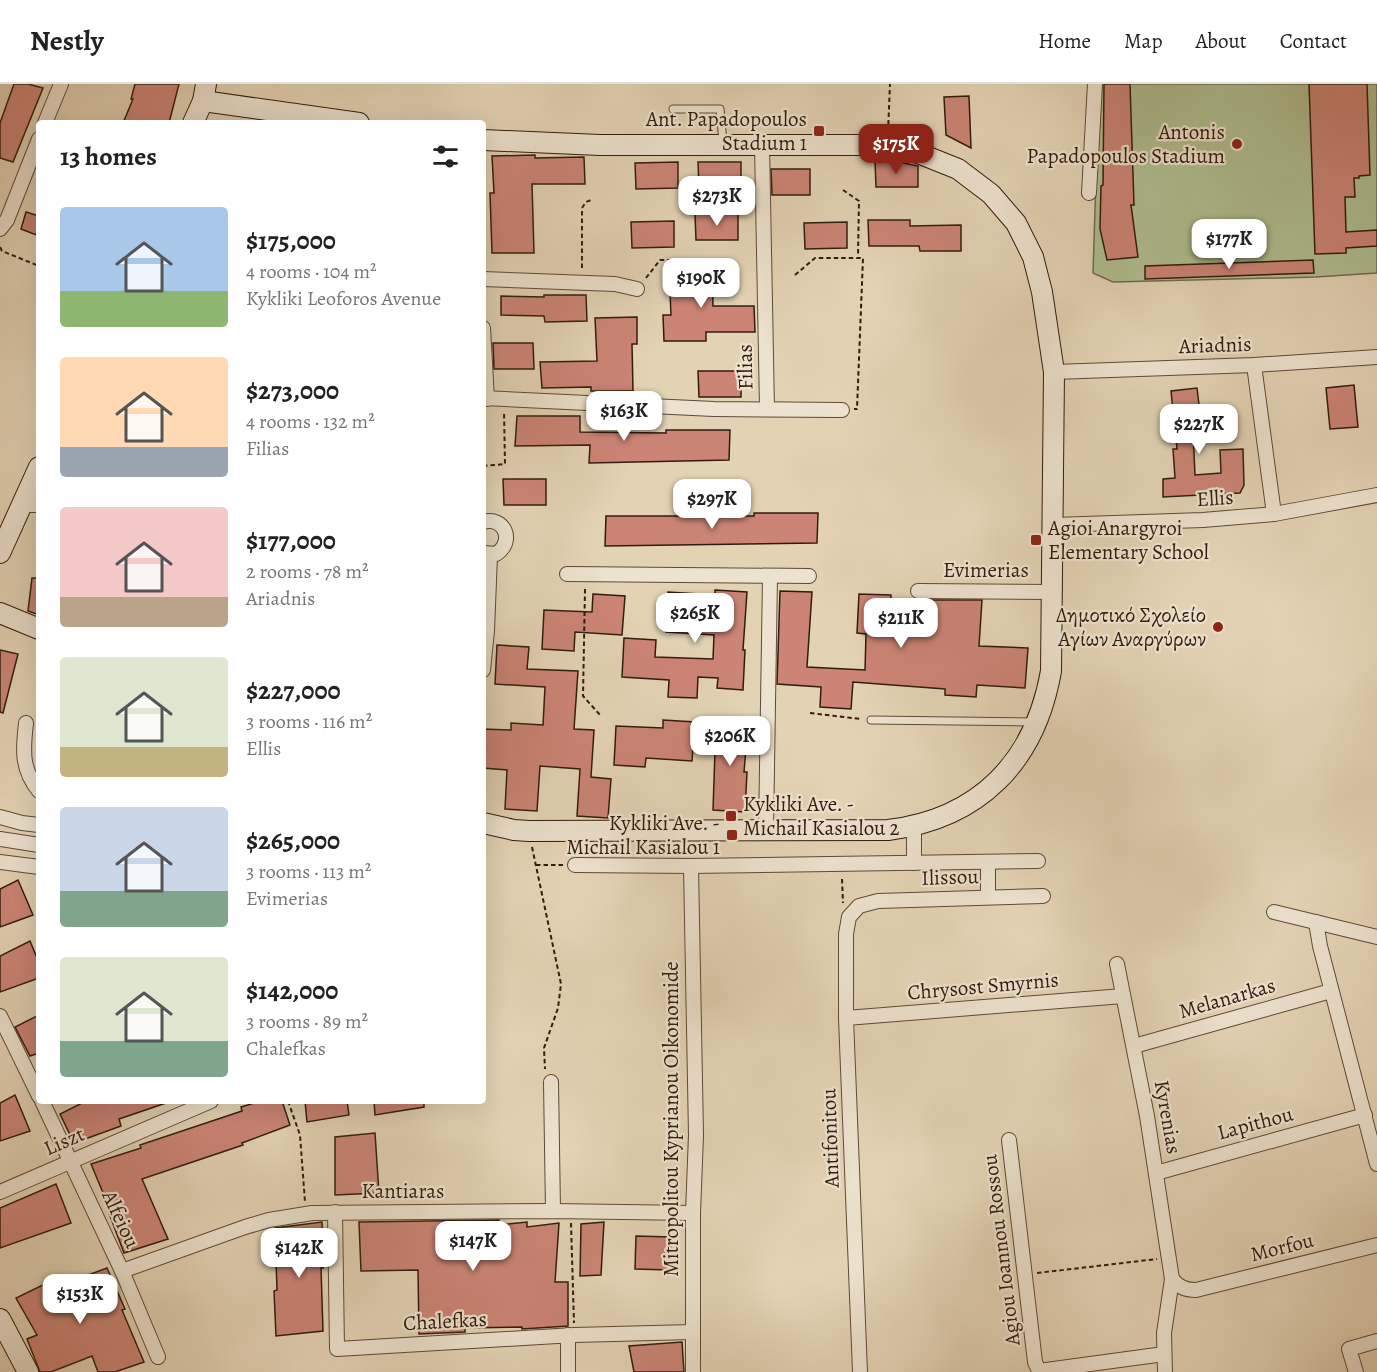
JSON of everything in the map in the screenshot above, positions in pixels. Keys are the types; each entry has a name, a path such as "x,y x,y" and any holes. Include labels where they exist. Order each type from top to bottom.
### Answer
{"street":[{"path":"46,120 61,84"},
{"path":"1089,193 1095,84"},
{"path":"194,120 205,92 344,120"},
{"path":"486,140 600,145 874,145 918,153 958,169 991,194 1016,223 1033,256 1042,292 1054,372 1051,671 1044,704 1037,722 1021,753 999,780 963,808 932,822 888,830 529,831 486,824"},
{"name":"Filias","path":"762,145 767,409"},
{"path":"0,229 7,220 36,147"},
{"path":"486,279 615,284 637,289"},
{"name":"Ariadnis","path":"1054,372 1254,365 1377,357"},
{"path":"1254,365 1274,514"},
{"path":"486,398 714,409 843,410"},
{"path":"0,553 30,505 36,480"},
{"name":"Ellis","path":"1054,525 1203,520 1274,514 1377,495"},
{"path":"486,521 500,524 507,534 505,546 496,554 486,554 486,641"},
{"path":"567,574 809,576"},
{"path":"766,831 770,576"},
{"name":"Evimerias","path":"918,591 1053,592"},
{"path":"0,613 36,628"},
{"path":"26,723 24,764 36,788"},
{"path":"0,817 36,825"},
{"path":"914,827 914,863"},
{"path":"0,839 36,844"},
{"path":"575,865 691,866 1038,861"},
{"path":"0,862 36,867"},
{"path":"988,862 988,897"},
{"name":"Mitropolitou Kyprianou Oikonomide","path":"691,866 696,1136 693,1213 693,1372"},
{"name":"Ilissou","path":"849,917 859,906 878,901 1043,896"},
{"path":"1274,912 1377,937"},
{"name":"Antifonitou","path":"849,917 846,934 846,1018 860,1372"},
{"path":"1316,922 1331,991 1377,1164"},
{"name":"Kyrenias","path":"1116,964 1134,1046 1172,1279 1165,1316 1165,1372"},
{"name":"Melanarkas","path":"1134,1046 1331,991"},
{"name":"Chrysost Smyrnis","path":"846,1018 1123,996"},
{"path":"0,1016 36,1090"},
{"path":"551,1083 553,1211"},
{"name":"Alfeiou","path":"43,1104 122,1271 158,1357"},
{"name":"Liszt","path":"0,1192 192,1104"},
{"name":"Lapithou","path":"1156,1173 1365,1115"},
{"name":"Agiou Ioannou Rossou","path":"1009,1140 1035,1362 1039,1371 1164,1354"},
{"name":"Kantiaras","path":"122,1271 245,1227 305,1214 553,1211 693,1213"},
{"name":"Chalefkas","path":"335,1212 337,1349 571,1335 692,1332"},
{"name":"Morfou","path":"1172,1279 1180,1287 1196,1290 1377,1245"},
{"path":"0,1319 28,1372"},
{"path":"568,1372 571,1335"},
{"path":"1356,1372 1349,1349 1377,1341"}],"lane":[{"path":"673,109 720,109 723,145"},
{"path":"871,720 1037,722"}],"path":[{"path":"887,147 890,84"},
{"path":"843,190 859,201 858,258"},
{"path":"582,283 582,208 586,202 591,200"},
{"path":"0,247 2,250 36,265"},
{"path":"795,275 815,258 864,258 857,409 843,410"},
{"path":"637,289 660,260 716,260 727,277"},
{"path":"486,466 505,464 504,399"},
{"path":"585,574 583,696 601,716"},
{"path":"810,713 871,720"},
{"path":"529,831 561,984 558,1008 544,1048 544,1065 551,1083"},
{"path":"841,864 842,902 849,917"},
{"path":"536,865 575,865"},
{"path":"289,1104 300,1135 305,1214"},
{"path":"570,1211 571,1335"},
{"path":"1025,1275 1168,1258"}],"green space":[{"name":"Antonis Papadopoulos Stadium","path":"1099,84 1377,84 1377,273 1316,277 1113,282 1093,273"}],"building":[{"path":"14,84 28,84 43,88 13,162 0,158 0,123"},
{"path":"135,84 179,84 170,120 124,120 133,99 131,99"},
{"path":"1104,84 1130,84 1134,205 1131,205 1138,257 1107,260 1100,229"},
{"path":"1309,84 1367,84 1370,175 1354,178 1355,197 1345,197 1346,232 1377,230 1377,246 1346,248 1346,253 1315,254"},
{"path":"969,96 971,148 946,135 944,97"},
{"path":"535,155 535,158 584,157 585,184 532,184 534,253 492,253 490,193 494,193 492,156"},
{"path":"875,161 894,161 918,166 918,187 876,187"},
{"path":"678,162 678,188 636,189 635,163"},
{"path":"698,162 741,162 741,188 699,188"},
{"path":"771,169 810,169 810,195 772,195"},
{"path":"26,212 36,215 36,235 21,229"},
{"path":"695,214 738,214 738,240 696,240"},
{"path":"868,220 910,220 910,226 961,225 961,251 920,251 919,246 869,246"},
{"path":"674,221 674,247 632,248 631,222"},
{"path":"847,222 847,248 805,249 804,223"},
{"path":"1313,260 1314,273 1145,279 1145,266"},
{"path":"669,270 712,270 713,306 754,306 755,332 706,332 706,341 664,341 663,315 671,315"},
{"path":"544,295 586,295 587,321 545,322 544,316 501,315 501,296 544,297"},
{"path":"637,317 637,344 632,344 633,391 591,391 591,387 542,388 540,362 597,361 595,318"},
{"path":"493,343 533,343 534,369 494,369"},
{"path":"698,371 741,371 741,397 699,397"},
{"path":"1354,385 1358,427 1330,429 1326,388"},
{"path":"1197,388 1202,430 1193,431 1195,475 1221,473 1220,450 1243,449 1244,485 1240,493 1163,497 1163,479 1175,478 1173,449 1177,449 1171,391"},
{"path":"517,416 580,416 580,432 666,433 666,430 730,430 729,460 589,463 590,445 515,446"},
{"path":"503,479 546,479 546,505 504,505"},
{"path":"754,513 818,513 817,543 605,546 606,516 754,516"},
{"path":"32,578 36,578 36,614 28,611"},
{"path":"715,590 747,592 743,690 717,688 718,678 698,677 697,698 668,697 669,680 622,677 624,638 656,640 655,657 713,659 714,635 666,632 668,592 715,595"},
{"path":"780,591 812,592 807,667 865,670 866,634 857,633 859,594 891,595 891,599 982,600 979,646 1028,648 1025,688 977,685 976,697 945,695 945,689 853,682 851,709 820,707 821,687 777,684"},
{"path":"593,594 625,596 622,635 575,632 574,651 542,649 544,610 592,612"},
{"path":"497,645 529,647 527,669 578,671 574,729 594,730 591,777 611,779 608,818 577,816 580,769 540,766 537,811 505,809 507,770 486,768 486,729 511,730 511,723 543,725 545,687 495,684"},
{"path":"0,650 18,654 3,713 0,712"},
{"path":"663,720 695,722 692,761 646,758 645,767 614,765 616,726 663,728"},
{"path":"716,722 748,724 744,772 747,772 745,812 713,810"},
{"path":"18,880 33,915 0,927 0,889"},
{"path":"30,941 36,956 36,979 0,992 0,956"},
{"path":"36,1016 36,1054 30,1056 15,1027"},
{"path":"15,1095 30,1131 0,1141 0,1103"},
{"path":"80,1104 163,1104 119,1119 121,1126 74,1143 60,1114"},
{"path":"251,1104 283,1104 290,1125 242,1143 243,1145 142,1179 168,1239 124,1253 109,1213 111,1212 91,1164 242,1111 241,1107"},
{"path":"305,1104 347,1104 349,1115 307,1122"},
{"path":"374,1104 424,1104 424,1107 375,1115"},
{"path":"375,1133 379,1193 335,1195 335,1137"},
{"path":"56,1184 71,1223 0,1248 0,1208"},
{"path":"499,1220 498,1225 527,1222 527,1227 559,1223 555,1282 568,1282 568,1326 522,1329 522,1327 465,1328 465,1332 419,1334 418,1270 361,1271 359,1222"},
{"path":"322,1222 323,1331 276,1336 275,1228"},
{"path":"604,1222 601,1275 580,1276 581,1224"},
{"path":"636,1236 671,1237 670,1270 635,1269"},
{"path":"107,1268 144,1362 115,1372 98,1372 92,1356 51,1372 40,1372 27,1339 37,1335 16,1298 53,1280 56,1287"},
{"path":"682,1342 684,1372 634,1372 629,1346"}],"place":[{"name":"Ant. Papadopoulos Stadium 1","path":"819,131"},
{"name":"Antonis Papadopoulos Stadium","path":"1237,144"},
{"name":"Agioi Anargyroi Elementary School","path":"1036,540"},
{"name":"Δημοτικό Σχολείο Αγίων Αναργύρων","path":"1218,627"},
{"name":"Kykliki Ave. - Michail Kasialou 2","path":"731,816"},
{"name":"Kykliki Ave. - Michail Kasialou 1","path":"732,835"}]}
